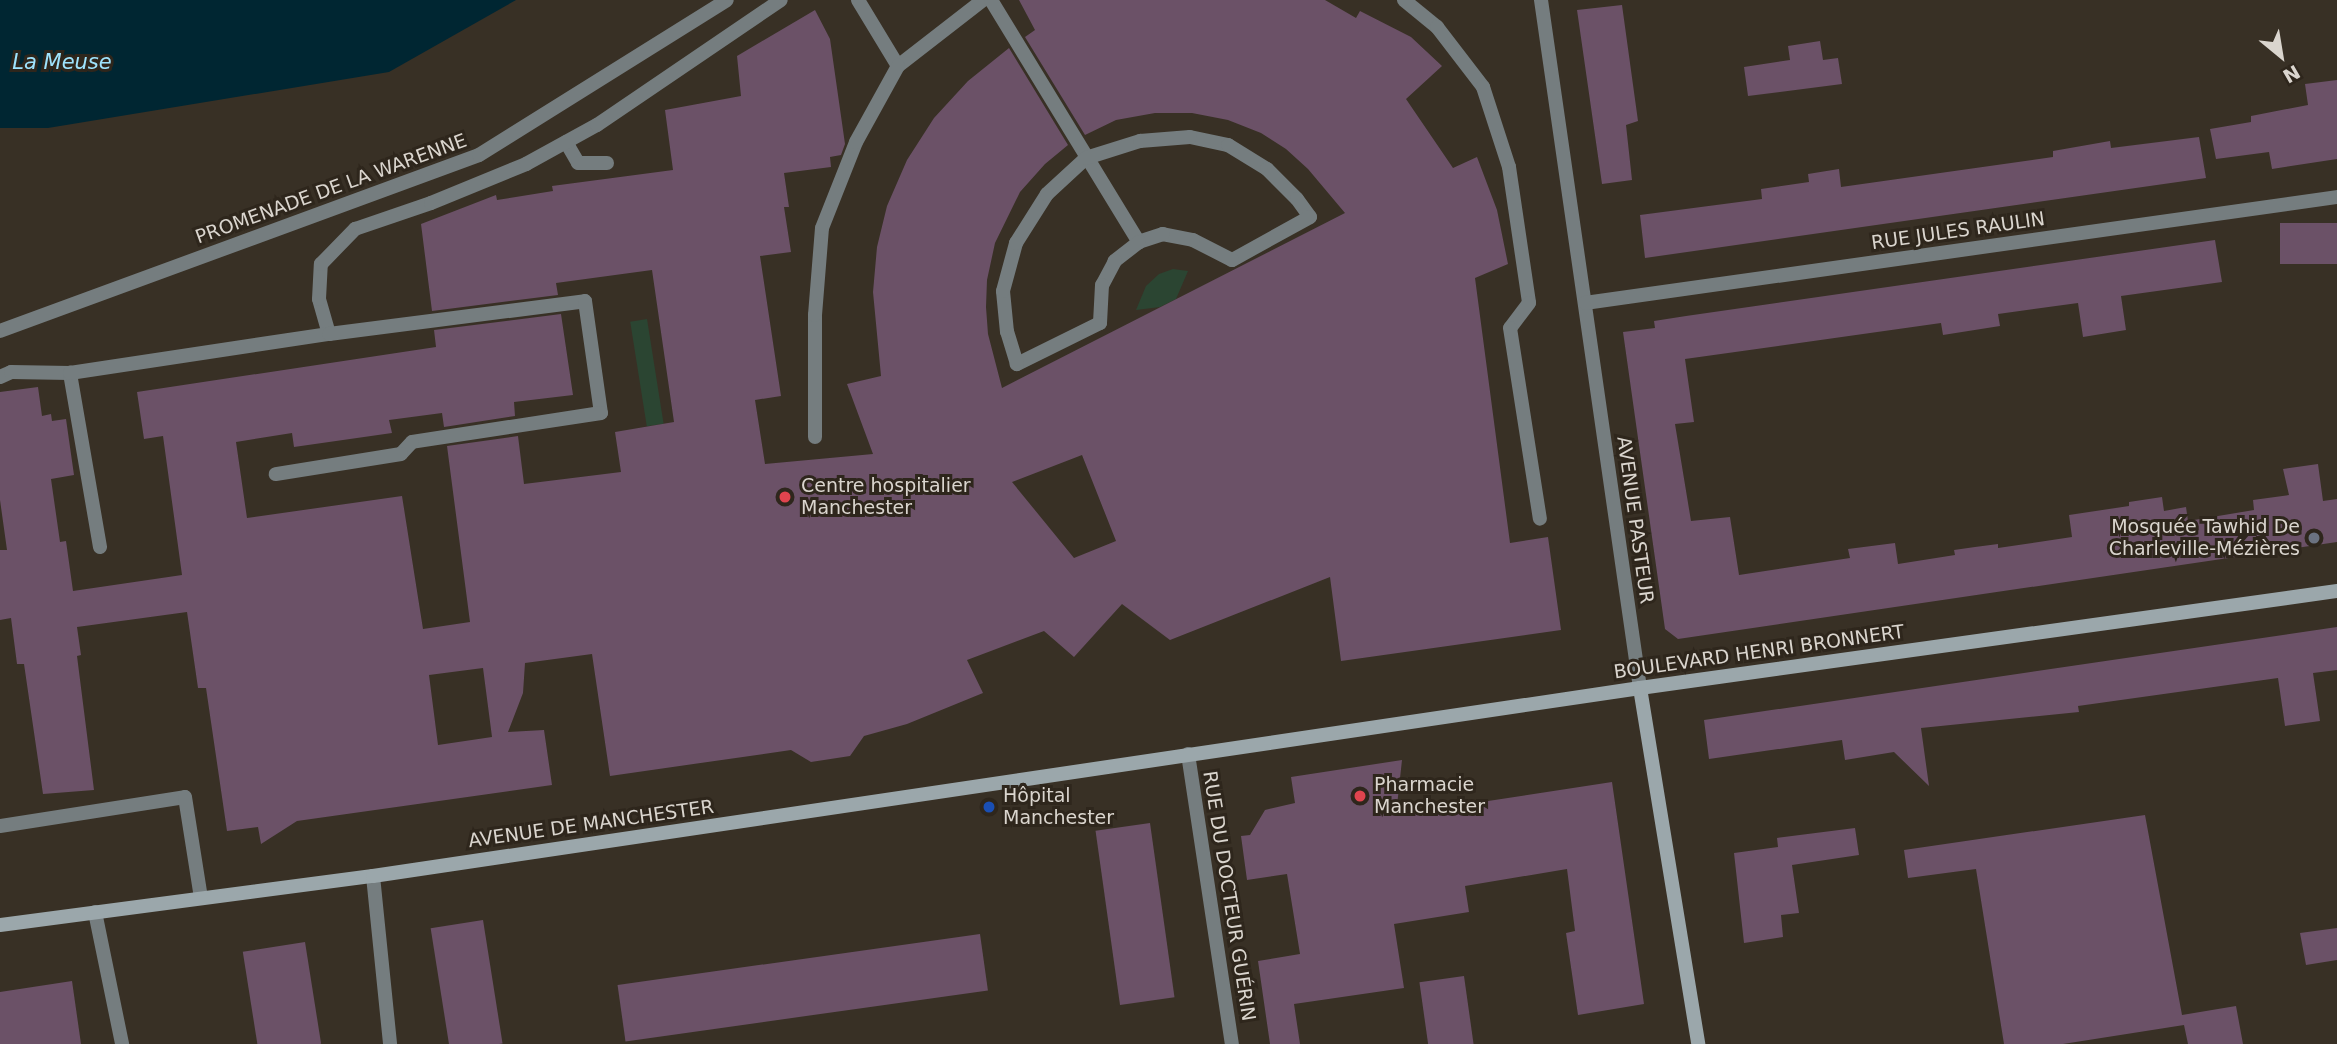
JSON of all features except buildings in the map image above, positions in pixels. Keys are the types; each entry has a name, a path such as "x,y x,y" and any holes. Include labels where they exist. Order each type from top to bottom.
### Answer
{"main road":[{"name":"BOULEVARD HENRI BRONNERT","path":"1188,754 2337,591"},
{"name":"AVENUE PASTEUR","path":"1640,688 1698,1044"},
{"name":"AVENUE DE MANCHESTER","path":"0,925 373,876 1188,754"}],"street":[{"name":"PROMENADE DE LA WARENNE","path":"0,331 479,155 727,0"},
{"path":"329,334 319,299 321,264 355,229 431,203 526,163 566,142 597,125 781,0"},
{"path":"858,0 898,66"},
{"path":"815,437 815,315 822,228 856,142 898,66 983,0"},
{"path":"991,0 1139,242"},
{"path":"1404,0 1437,27 1483,87 1509,167 1529,303 1510,328 1540,519"},
{"name":"AVENUE PASTEUR","path":"1541,0 1640,688"},
{"path":"1190,137 1228,145 1267,169 1297,199 1310,217 1232,260 1193,240 1163,234 1139,242 1115,261 1102,285 1100,323 1017,363 1007,332 1003,292 1017,243 1047,194 1086,158 1140,141 1190,137"},
{"path":"566,142 578,163 607,163"},
{"name":"RUE JULES RAULIN","path":"1584,303 2337,197"},
{"path":"0,377 11,372 70,373 329,334 585,300 601,413 412,442 401,454 276,474"},
{"path":"70,373 100,547"},
{"name":"RUE DU DOCTEUR GUÉRIN","path":"1188,754 1232,1044"},
{"path":"0,826 185,797 201,898"},
{"path":"373,876 390,1044"},
{"path":"95,912 122,1044"}],"green space":[{"path":"1173,269 1188,271 1176,299 1160,307 1136,310 1146,286 1159,274"},
{"path":"647,319 664,424 647,426 630,322"}],"water":[{"name":"La Meuse","path":"0,0 516,0 389,72 48,128 0,128"}],"place":[{"name":"Centre hospitalier Manchester","path":"785,497"},
{"name":"Mosquée Tawhid De Charleville-Mézières","path":"2314,538"},
{"name":"Pharmacie Manchester","path":"1360,796"},
{"name":"Hôpital Manchester","path":"989,807"}]}
